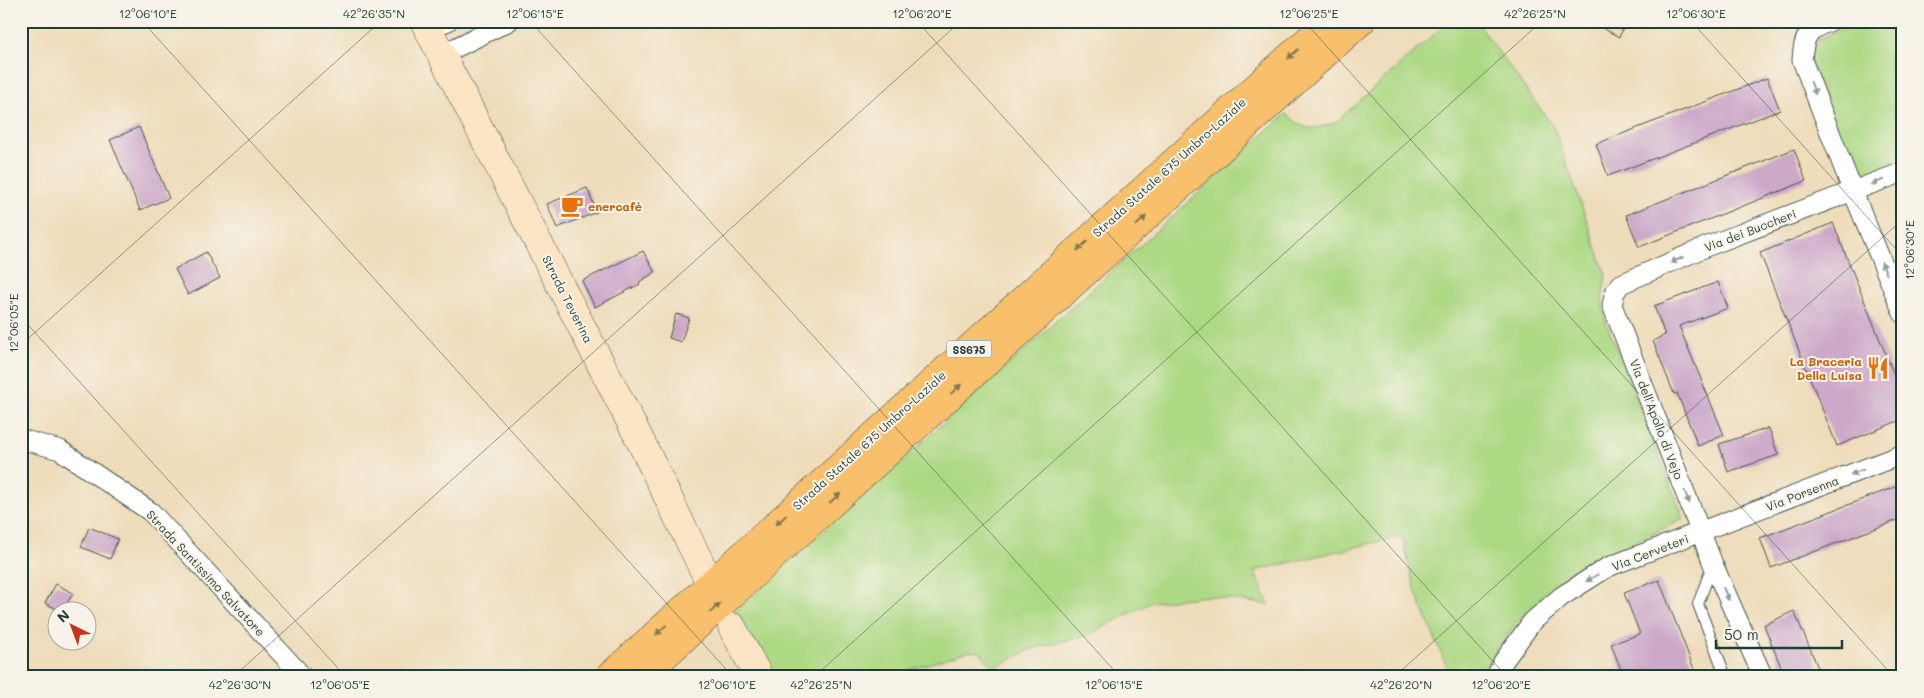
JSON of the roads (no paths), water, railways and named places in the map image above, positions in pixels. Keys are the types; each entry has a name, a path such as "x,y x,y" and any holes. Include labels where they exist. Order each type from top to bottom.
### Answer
{"highway":[{"name":"Strada Statale 675 Umbro-Laziale","path":"609,677 1329,21"},
{"name":"Strada Statale 675 Umbro-Laziale","path":"641,677 1361,21"}],"main road":[{"name":"Strada Teverina","path":"434,23 441,55 639,438 708,579"},
{"path":"732,627 759,677"}],"street":[{"path":"441,55 509,21"},
{"path":"1831,21 1814,27 1804,41 1802,60 1853,192 1903,313"},
{"name":"Via dei Buccheri","path":"1612,305 1615,292 1621,284 1708,246 1903,172"},
{"name":"Via dell'Apollo di Vejo","path":"1612,305 1713,564 1763,677"},
{"name":"Strada Santissimo Salvatore","path":"21,439 60,450 151,512 303,677"},
{"name":"Via Porsenna","path":"1701,533 1903,454"},
{"name":"Via Cerveteri","path":"1496,677 1504,662 1532,622 1562,596 1608,568 1701,533"}],"lane":[{"path":"1713,564 1698,604 1726,677"}],"place":[{"name":"enercafè","path":"572,206"},
{"name":"La Braceria Della Luisa","path":"1878,368"}]}
